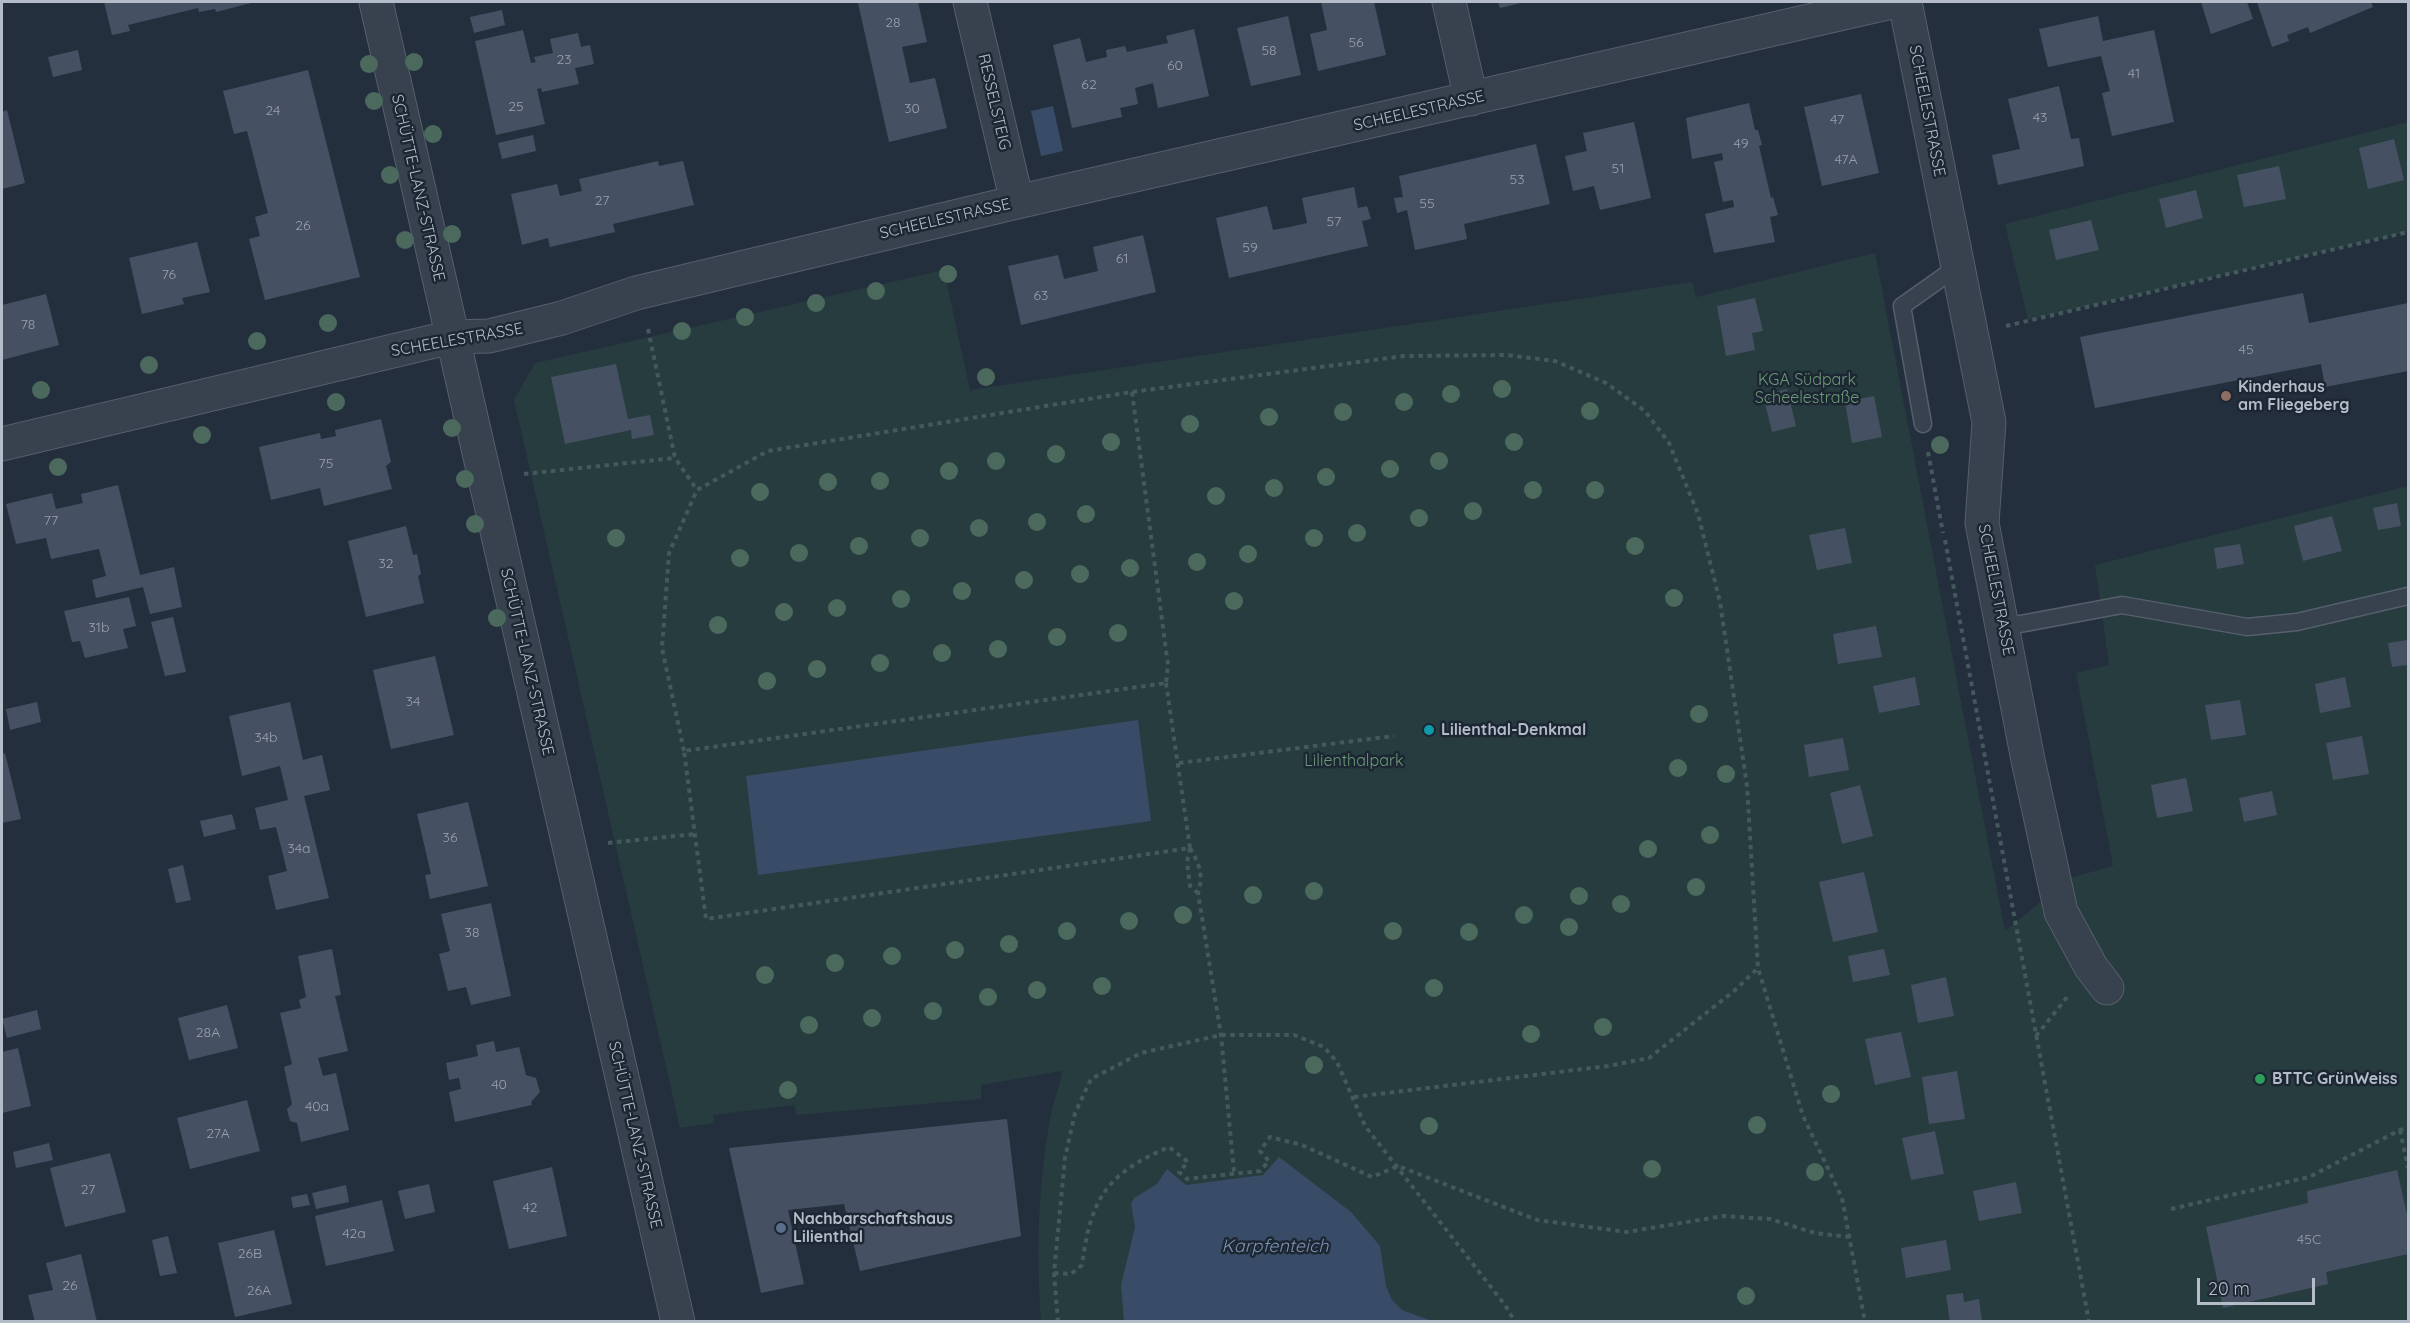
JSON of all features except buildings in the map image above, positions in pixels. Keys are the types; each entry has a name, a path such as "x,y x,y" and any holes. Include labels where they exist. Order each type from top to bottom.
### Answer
{"street":[{"name":"SCHÜTTE-LANZ-STRASSE","path":"376,2 678,1322"},
{"name":"RESSELSTEIG","path":"970,2 1017,202"},
{"path":"1449,2 1471,99"},
{"name":"SCHEELESTRASSE","path":"2,444 452,337 489,336 562,318 636,293 1017,202 1892,2"},
{"name":"SCHEELESTRASSE","path":"1905,2 1989,422 1982,523 2028,760 2061,912 2099,978"}],"lane":[{"path":"1923,424 1902,306 1958,267"},
{"path":"2004,627 2122,605 2247,627 2297,622 2409,597"}],"path":[{"path":"1973,334 2409,232"},
{"path":"648,329 675,458 697,490"},
{"path":"1190,848 706,920 684,751 662,648 669,553 697,490 768,452 1132,392 1404,356 1506,356 1555,361 1606,383 1646,411 1669,443 1698,514 1720,602 1747,786 1758,968 1803,1116 1842,1198 1865,1322"},
{"path":"1132,392 1168,665 1166,683 1190,848 1187,862 1190,886 1198,893"},
{"path":"1923,424 2089,1322"},
{"path":"524,474 675,458"},
{"path":"684,751 1166,683"},
{"path":"1179,763 1394,736"},
{"path":"608,843 695,834"},
{"path":"1190,848 1200,867 1201,885 1198,893 1221,1035 1234,1172"},
{"path":"1354,1097 1608,1066 1649,1058 1734,991 1758,968"},
{"path":"2036,1035 2099,978"},
{"path":"1058,1322 1054,1273 1065,1158 1075,1113 1091,1079 1141,1053 1221,1035 1294,1035 1324,1047 1337,1062 1365,1126 1382,1151 1398,1166 1515,1322"},
{"path":"2171,1209 2309,1177 2400,1130 2409,1128"},
{"path":"2400,1130 2409,1168"},
{"path":"1054,1273 1071,1274 1082,1265 1086,1233 1096,1203 1116,1176 1141,1159 1169,1147 1188,1162 1179,1173 1187,1179 1260,1170 1269,1161 1260,1151 1270,1137 1302,1145 1372,1177 1398,1166 1537,1220 1627,1232 1723,1216 1770,1219 1815,1233 1849,1237"}],"green space":[{"path":"2408,122 2408,232 2028,320 2005,224"},
{"name":"Lilienthalpark","path":"1875,253 2005,931 2070,878 2113,866 2076,673 2109,665 2095,565 2408,486 2408,1321 1041,1321 1038,1247 1040,1198 1049,1124 1062,1071 981,1085 981,1099 797,1115 794,1105 713,1115 714,1123 680,1128 514,400 535,363 944,270 970,390 1692,282 1696,297"}],"water":[{"path":"1053,106 1063,151 1041,156 1031,111"},
{"path":"1138,720 1151,821 758,875 746,776"},
{"name":"Karpfenteich","path":"1279,1157 1351,1212 1380,1246 1386,1286 1392,1300 1402,1310 1432,1321 1124,1321 1121,1285 1135,1227 1131,1204 1134,1198 1157,1184 1167,1169 1186,1185 1263,1175"}],"place":[{"name":"Kinderhaus am Fliegeberg","path":"2226,396"},
{"name":"Lilienthal-Denkmal","path":"1429,730"},
{"name":"BTTC GrünWeiss","path":"2260,1079"},
{"name":"Nachbarschaftshaus Lilienthal","path":"781,1228"}],"park label":[{"name":"KGA Südpark Scheelestraße","path":"1807,389"}]}
